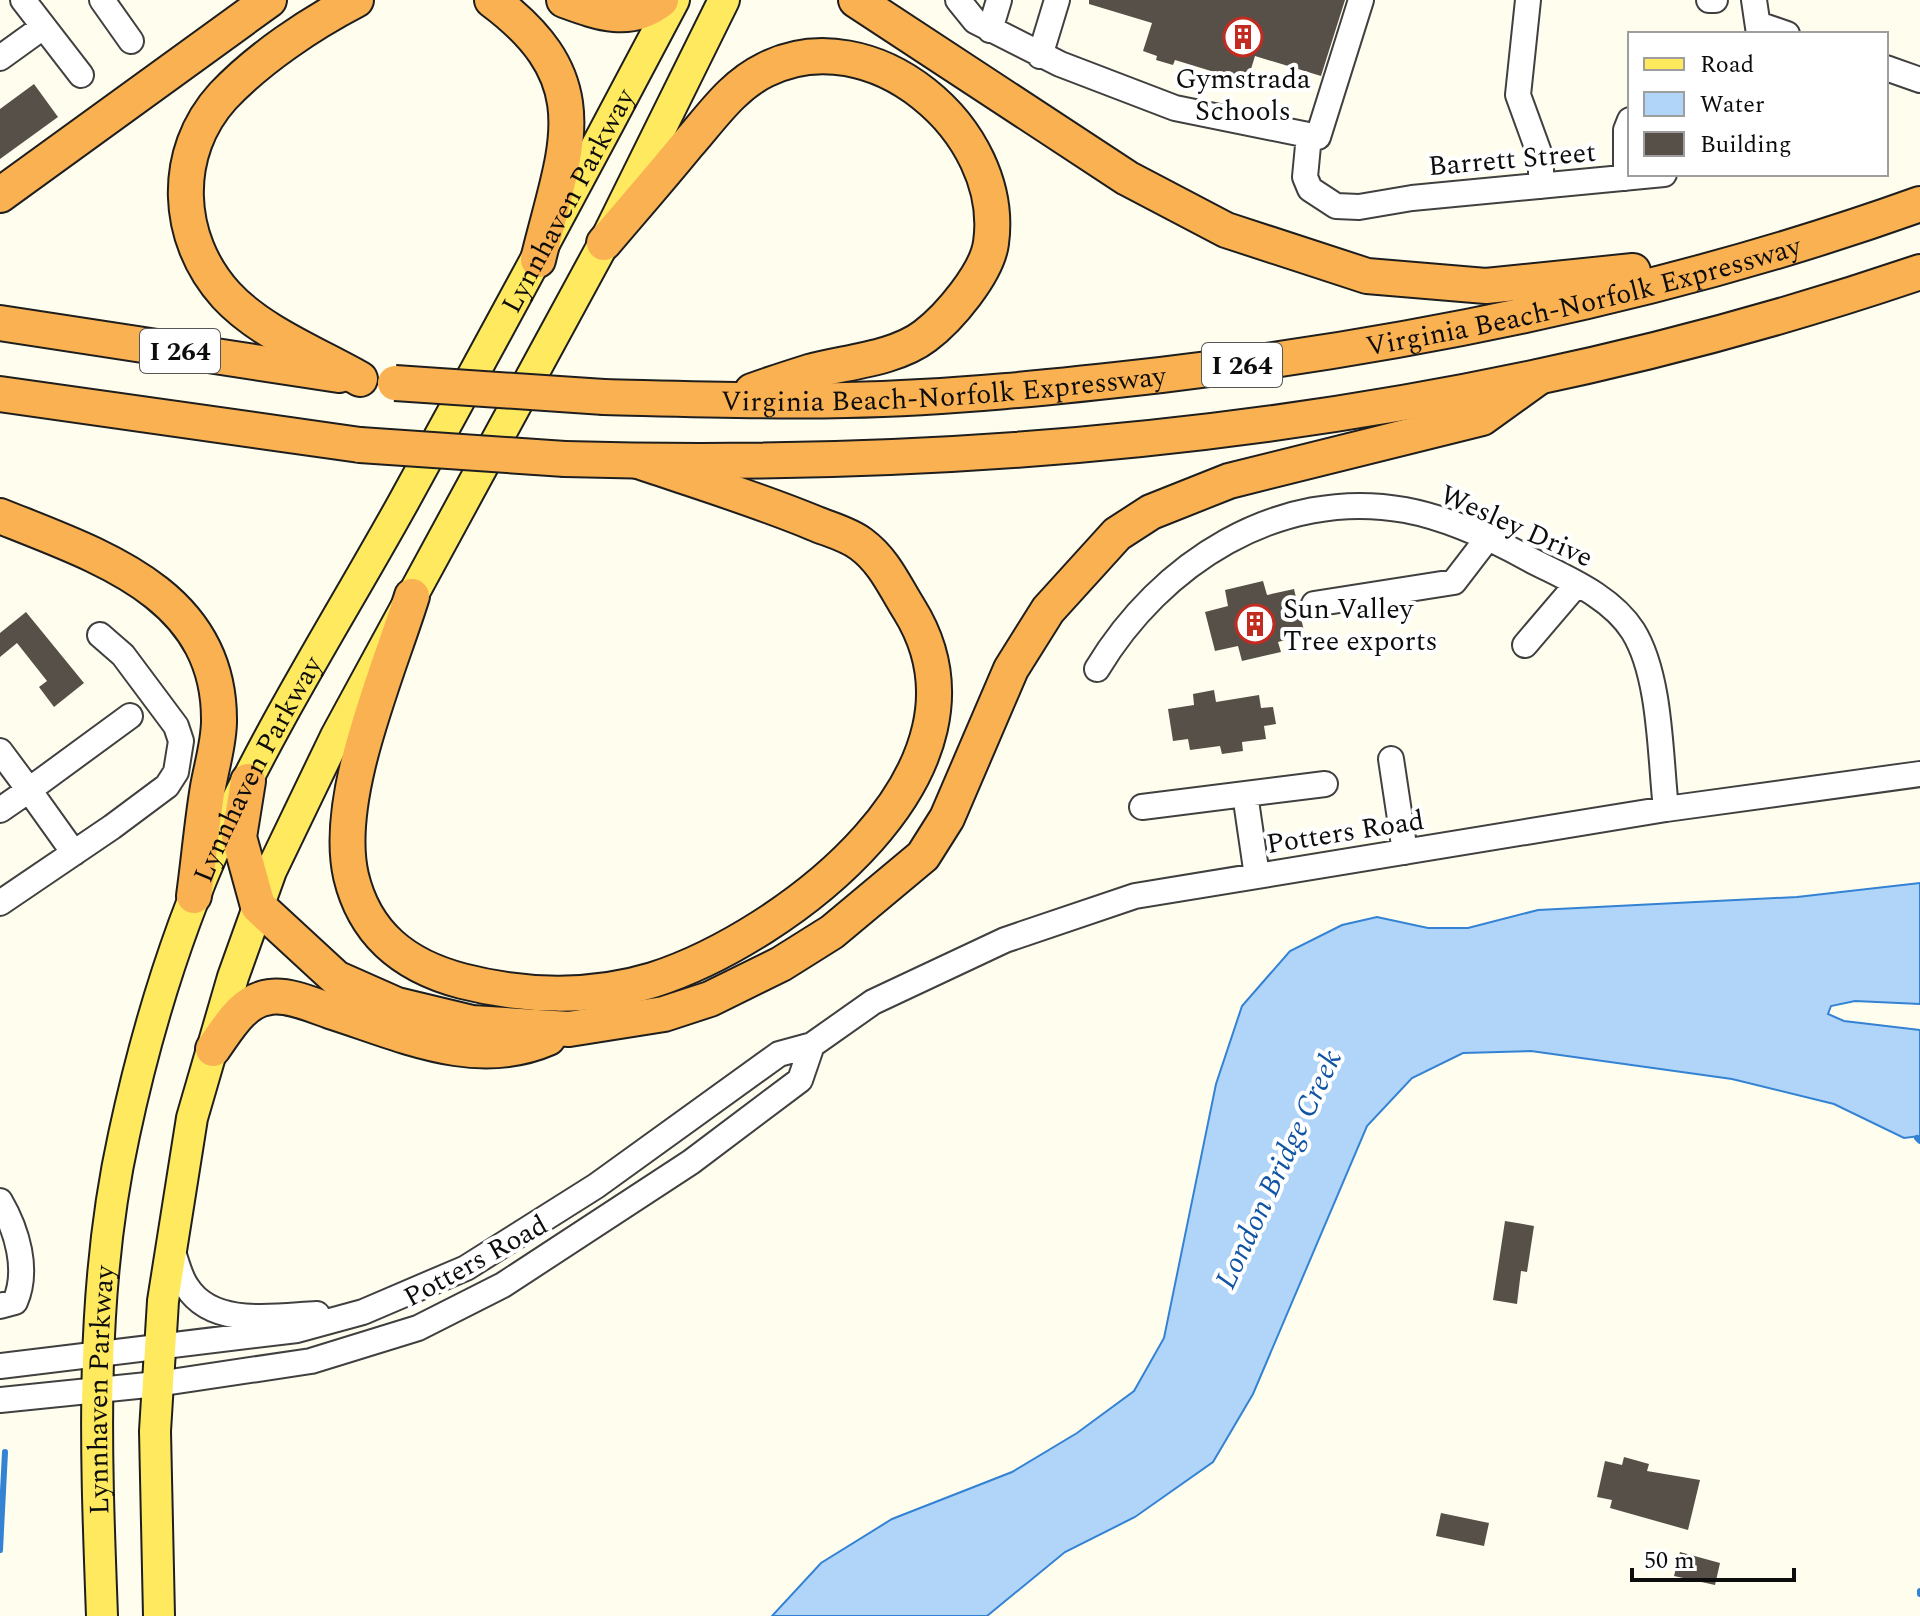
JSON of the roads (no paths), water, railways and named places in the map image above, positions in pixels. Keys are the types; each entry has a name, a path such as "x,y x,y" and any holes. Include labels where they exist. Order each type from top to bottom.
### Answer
{"highway":[{"path":"0,195 269,0"},
{"path":"356,0 333,12 250,71 222,98 205,122 193,148 184,200 194,245 225,295 250,316 360,379"},
{"path":"492,0 516,18 547,55 568,101 568,138 538,260"},
{"path":"564,0 620,16 652,7 661,0"},
{"path":"856,0 1141,186 1226,230 1367,276 1486,286 1753,259"},
{"path":"604,243 731,94 765,70 785,62 836,56 881,69 912,85 956,125 983,177 992,235 991,247 974,279 945,319 922,338 885,353 722,400"},
{"name":"Virginia Beach-Norfolk Expressway","path":"0,323 395,383 604,397 722,400 847,400 988,393 1255,364 1458,329 1753,259 1824,239 1920,204"},
{"name":"I 264","path":"0,394 360,445 565,459 873,460 1131,442 1294,420 1539,377 1803,311 1920,272"},
{"path":"248,781 239,837 258,906 294,943 336,978 355,989 425,1013 472,1023 569,1029 664,1014 739,987 832,932 923,856 947,818 1011,669 1048,610 1117,534 1151,512 1229,481 1482,418 1539,377"},
{"path":"412,596 357,765 348,808 347,843 351,875 363,914 381,939 400,956 442,976 526,993 568,994 650,981 752,935 795,907 845,863 901,791 921,755 934,706 933,673 927,646 890,572 859,542 774,506 638,461"},
{"path":"0,516 141,580 165,597 201,641 218,692 219,724 194,896"},
{"path":"213,1049 248,1005 271,996 301,1002 426,1042 479,1053 524,1049 569,1029"}],"main road":[{"name":"Lynnhaven Parkway","path":"102,1616 97,1390 99,1298 123,1136 145,1046 194,896 248,781 538,260 674,0"},
{"name":"Lynnhaven Parkway","path":"159,1616 157,1346 171,1245 192,1118 258,906 271,871 336,736 604,243 724,0"}],"street":[{"path":"102,0 131,41"},
{"path":"958,0 975,21 1040,56 1175,108 1318,137 1361,0"},
{"path":"990,30 999,0"},
{"path":"1040,56 1057,0"},
{"path":"1528,0 1518,95 1541,158 1541,186"},
{"path":"0,58 34,9 81,75"},
{"path":"1757,19 1783,32"},
{"path":"1888,69 1920,80"},
{"path":"1626,178 1628,125"},
{"name":"Barrett Street","path":"1309,135 1305,177 1310,189 1322,200 1336,206 1359,207 1412,198 1645,176"},
{"name":"Wesley Drive","path":"1097,669 1137,611 1189,564 1251,530 1291,515 1339,508 1404,510 1446,521 1596,594 1633,631 1651,681 1666,809"},
{"path":"1314,604 1454,582 1487,539"},
{"path":"1525,645 1577,584"},
{"path":"0,903 167,786 181,757 181,741 176,726 123,655 100,635"},
{"path":"0,810 130,716"},
{"path":"0,751 74,853"},
{"path":"1391,759 1405,852"},
{"name":"Potters Road","path":"0,1366 297,1330 363,1312 466,1268 596,1186 779,1054 812,1045 873,1002 1005,940 1135,896 1666,809 1920,774"},
{"path":"1142,807 1325,784"},
{"path":"1245,794 1257,876"},
{"name":"Potters Road","path":"0,1400 157,1384 311,1361 418,1328 503,1285 691,1162 800,1080 812,1045"},
{"path":"0,1201 16,1229 22,1288 15,1302 0,1306"},
{"path":"171,1245 187,1287 205,1305 243,1317 363,1312"}],"water":[{"name":"London Bridge Creek","path":"1920,883 1920,1004 1855,1001 1831,1006 1828,1014 1844,1021 1920,1030 1920,1136 1904,1138 1834,1104 1732,1079 1531,1051 1463,1053 1412,1078 1367,1126 1253,1394 1213,1462 1135,1517 1065,1552 987,1616 772,1616 821,1563 892,1519 1012,1472 1077,1433 1134,1391 1164,1338 1216,1084 1242,1006 1290,951 1342,925 1377,917 1428,928 1468,928 1538,910 1797,897"}],"waterway":[{"path":"1917,1138 1920,1141"},
{"path":"0,1550 5,1452"}],"place":[{"name":"Gymstrada Schools","path":"1243,37"},
{"name":"Sun Valley Tree exports","path":"1255,624"}]}
